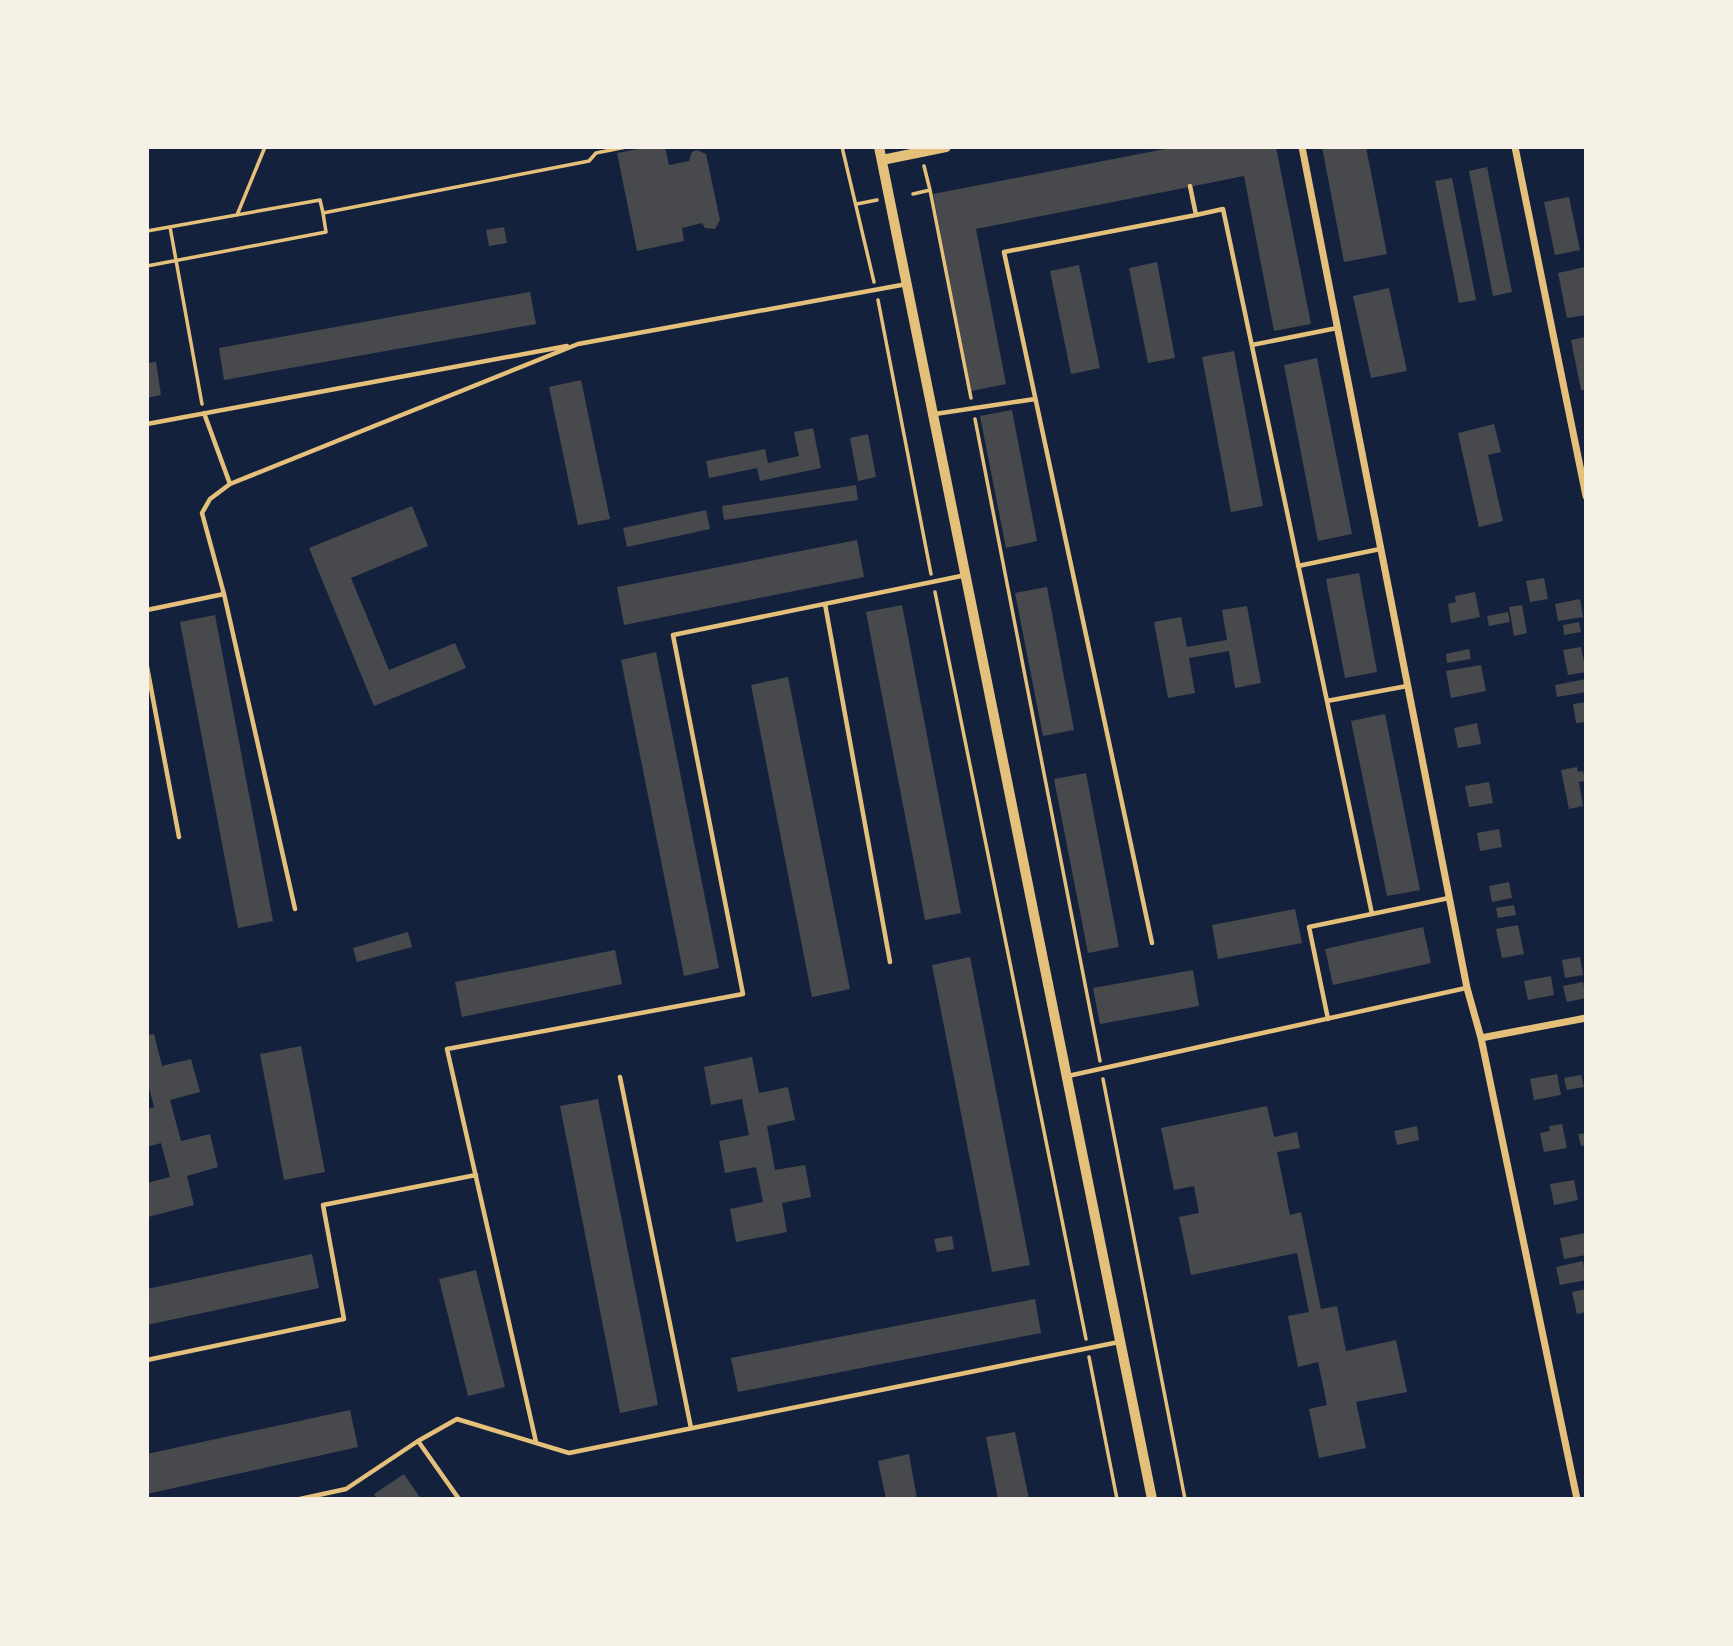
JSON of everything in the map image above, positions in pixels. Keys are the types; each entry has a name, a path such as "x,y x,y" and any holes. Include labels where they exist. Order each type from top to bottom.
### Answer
{"street":[{"path":"879,147 1152,1499"},
{"path":"882,160 946,147"},
{"path":"1302,147 1467,988 1481,1038 1577,1499"},
{"path":"1515,147 1586,496"},
{"path":"1481,1038 1586,1018"}],"lane":[{"path":"1190,186 1196,215"},
{"path":"1152,943 1004,252 1223,209 1372,914"},
{"path":"147,424 908,284"},
{"path":"1252,345 1338,328"},
{"path":"295,909 224,594 202,513 210,499 230,484 578,344"},
{"path":"935,414 1035,398"},
{"path":"204,413 230,484"},
{"path":"1298,566 1381,549"},
{"path":"536,1442 447,1049 743,994 673,635 967,575"},
{"path":"147,610 224,594"},
{"path":"825,604 890,962"},
{"path":"147,667 178,837"},
{"path":"1327,701 1408,685"},
{"path":"1328,1019 1309,927 1450,898"},
{"path":"1066,1076 1467,988"},
{"path":"620,1077 691,1428"},
{"path":"147,1360 344,1319 323,1205 475,1175"},
{"path":"300,1499 322,1497 346,1489 418,1441 457,1419 569,1453 1121,1341"},
{"path":"418,1441 458,1499"}],"path":[{"path":"237,215 265,147"},
{"path":"323,214 589,161 596,153 626,147"},
{"path":"842,147 876,290 1116,1499"},
{"path":"923,166 973,408 1185,1499"},
{"path":"913,194 930,190"},
{"path":"147,231 320,200 326,232 147,266"},
{"path":"856,204 879,200"},
{"path":"170,227 204,413"}],"building":[{"path":"665,147 669,165 689,161 692,152 697,150 706,154 720,220 715,229 705,228 702,223 682,228 684,241 637,251 617,153"},
{"path":"1175,147 1276,147 1311,324 1274,331 1244,176 976,229 1006,384 971,391 933,194"},
{"path":"1322,147 1366,147 1387,254 1344,262"},
{"path":"1487,167 1512,292 1493,296 1469,171"},
{"path":"1452,178 1476,300 1459,303 1435,181"},
{"path":"1569,197 1580,250 1555,255 1544,202"},
{"path":"504,227 507,243 489,246 486,230"},
{"path":"1157,262 1175,358 1148,363 1129,268"},
{"path":"1079,265 1100,368 1071,374 1050,271"},
{"path":"1585,267 1586,315 1567,318 1558,273"},
{"path":"1389,288 1407,371 1371,378 1353,296"},
{"path":"530,292 536,324 224,380 219,348"},
{"path":"1586,337 1586,390 1581,390 1571,340"},
{"path":"1234,351 1263,506 1231,512 1202,357"},
{"path":"1317,358 1352,534 1318,541 1284,365"},
{"path":"156,362 161,395 147,398 147,363"},
{"path":"581,380 610,519 578,525 549,387"},
{"path":"1012,410 1037,541 1006,548 980,416"},
{"path":"1494,424 1501,452 1488,455 1503,521 1479,527 1458,433"},
{"path":"813,428 821,468 760,481 757,468 709,478 706,461 765,449 768,463 799,456 794,432"},
{"path":"868,434 876,477 858,481 850,438"},
{"path":"856,485 858,500 724,520 722,506"},
{"path":"412,506 428,546 351,578 389,670 455,643 466,668 374,706 309,548"},
{"path":"706,510 710,529 627,547 623,528"},
{"path":"857,540 864,577 624,625 617,587"},
{"path":"1359,573 1377,672 1345,678 1326,579"},
{"path":"1544,578 1548,599 1530,602 1526,581"},
{"path":"1047,587 1074,730 1043,736 1015,593"},
{"path":"1475,592 1480,617 1451,623 1448,604 1456,602 1455,596"},
{"path":"1580,599 1583,617 1558,621 1555,604"},
{"path":"902,605 961,913 925,920 866,612"},
{"path":"1522,605 1527,633 1514,636 1509,607"},
{"path":"1247,606 1261,683 1235,688 1229,651 1189,658 1195,693 1168,698 1154,622 1181,617 1187,647 1227,640 1222,610"},
{"path":"1508,612 1510,622 1489,626 1487,616"},
{"path":"215,615 273,921 238,928 180,622"},
{"path":"1579,622 1581,632 1564,635 1563,625"},
{"path":"1581,647 1586,672 1568,675 1563,650"},
{"path":"1469,649 1471,659 1447,663 1446,654"},
{"path":"656,652 719,968 684,976 621,660"},
{"path":"1481,665 1486,691 1451,698 1446,671"},
{"path":"788,677 850,989 812,997 751,685"},
{"path":"1586,679 1586,692 1557,697 1555,685"},
{"path":"1586,702 1586,722 1576,723 1573,704"},
{"path":"1385,714 1420,890 1387,896 1351,721"},
{"path":"1477,723 1481,744 1458,748 1454,728"},
{"path":"1577,767 1578,772 1583,771 1585,781 1579,782 1583,806 1569,809 1561,770"},
{"path":"1086,773 1119,947 1088,953 1054,779"},
{"path":"1489,782 1493,803 1469,807 1465,786"},
{"path":"1499,829 1502,847 1480,851 1477,833"},
{"path":"1509,882 1512,898 1492,902 1489,886"},
{"path":"1514,905 1516,915 1498,918 1496,908"},
{"path":"1295,909 1302,943 1218,959 1212,925"},
{"path":"1518,925 1524,954 1502,958 1496,929"},
{"path":"1423,927 1431,963 1333,985 1325,949"},
{"path":"408,932 412,947 357,962 353,948"},
{"path":"615,950 622,984 462,1017 455,982"},
{"path":"970,957 1030,1265 992,1272 932,965"},
{"path":"1580,957 1583,975 1565,978 1562,960"},
{"path":"1193,970 1199,1006 1100,1024 1093,988"},
{"path":"1551,976 1554,995 1528,1000 1524,981"},
{"path":"1583,982 1586,998 1567,1002 1563,986"},
{"path":"154,1034 162,1066 191,1059 200,1092 170,1100 181,1141 210,1134 218,1167 187,1176 194,1205 148,1217 147,1183 170,1177 161,1143 147,1147 147,1109 154,1107 147,1080 147,1035"},
{"path":"301,1046 325,1172 284,1180 260,1054"},
{"path":"752,1057 759,1093 788,1087 795,1120 767,1126 775,1170 805,1165 811,1197 782,1203 787,1232 736,1242 730,1209 763,1202 756,1167 725,1173 719,1141 749,1135 742,1099 711,1105 704,1067"},
{"path":"1557,1074 1561,1095 1534,1100 1530,1079"},
{"path":"1581,1075 1584,1087 1567,1090 1564,1078"},
{"path":"598,1099 658,1405 620,1413 560,1106"},
{"path":"1267,1106 1274,1137 1297,1132 1300,1148 1277,1152 1290,1215 1301,1212 1321,1309 1337,1306 1346,1351 1396,1340 1407,1392 1356,1402 1366,1448 1319,1458 1309,1409 1327,1405 1318,1362 1298,1367 1288,1316 1309,1312 1297,1253 1191,1275 1179,1217 1199,1213 1194,1186 1174,1190 1161,1128"},
{"path":"1562,1124 1567,1148 1544,1152 1540,1133 1550,1131 1549,1126"},
{"path":"1417,1126 1419,1140 1397,1145 1394,1131"},
{"path":"1586,1133 1586,1145 1581,1146 1578,1134"},
{"path":"1574,1180 1578,1200 1554,1205 1550,1184"},
{"path":"1585,1233 1586,1255 1564,1259 1560,1238"},
{"path":"952,1236 954,1249 937,1252 934,1239"},
{"path":"312,1254 319,1288 147,1325 147,1289"},
{"path":"1583,1261 1586,1280 1560,1285 1556,1267"},
{"path":"476,1270 505,1387 468,1396 439,1279"},
{"path":"1586,1289 1586,1312 1577,1314 1572,1292"},
{"path":"1035,1299 1041,1333 738,1392 731,1358"},
{"path":"350,1410 358,1447 147,1494 147,1454"},
{"path":"1015,1432 1029,1499 998,1499 986,1437"},
{"path":"909,1454 917,1499 886,1499 878,1461"},
{"path":"404,1474 421,1499 377,1499 374,1494"}]}
